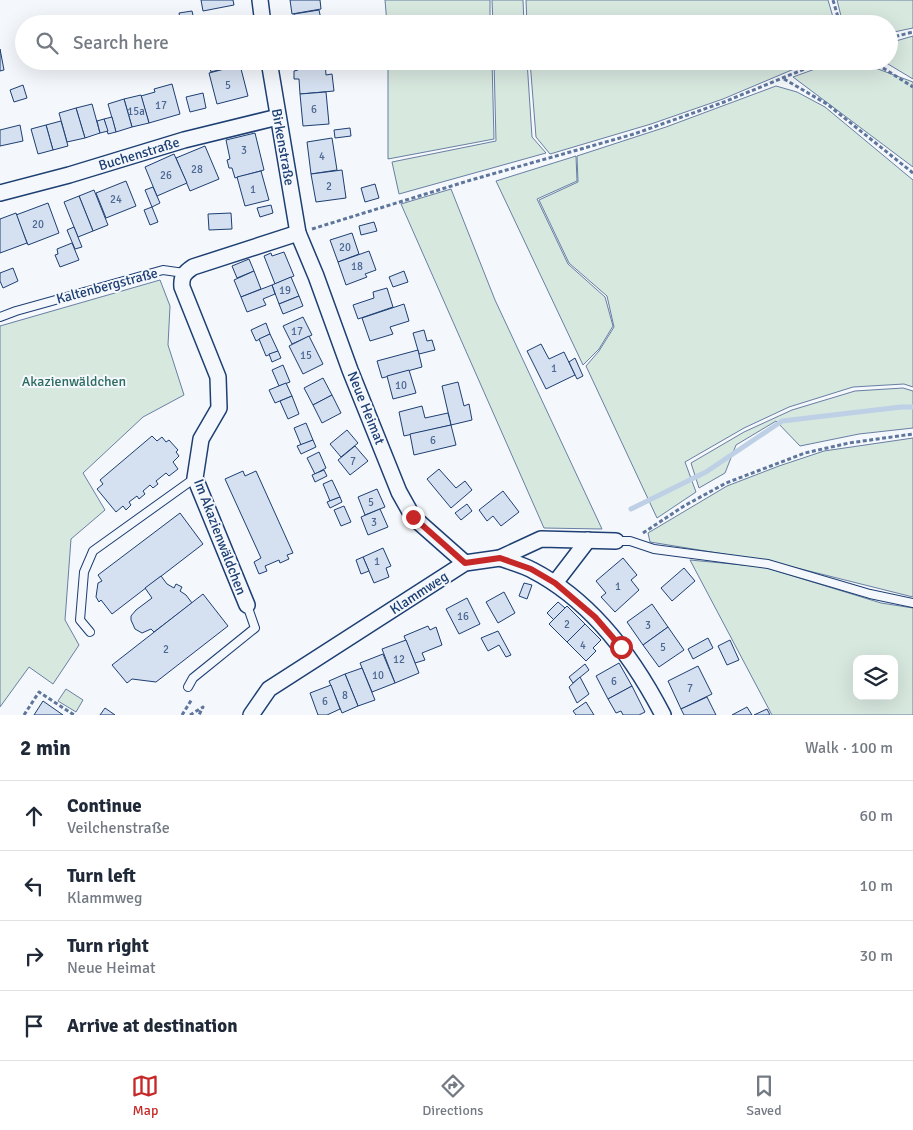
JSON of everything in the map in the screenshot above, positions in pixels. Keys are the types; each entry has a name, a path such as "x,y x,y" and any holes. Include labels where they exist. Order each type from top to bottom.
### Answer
{"street":[{"path":"260,0 262,15"},
{"name":"Birkenstraße","path":"270,70 298,233"},
{"name":"Buchenstraße","path":"0,193 69,175 184,140 278,116"},
{"name":"Kaltenbergstraße","path":"184,272 298,233"},
{"name":"Neue Heimat","path":"298,233 399,492 413,517 465,563"},
{"name":"Im Akazienwäldchen","path":"184,272 181,280 182,287 218,377 219,408 201,440 194,478 247,605"},
{"name":"Klammweg","path":"251,715 269,689 465,563 500,558 541,539 623,541"},
{"path":"555,583 588,540"},
{"path":"500,558 531,569 555,583 595,617 621,647 648,687 663,715"}],"lane":[{"name":"Kaltenbergstraße","path":"0,317 163,270 184,272"},
{"path":"90,632 80,620 84,572 93,551 194,478"},
{"path":"623,541 654,550 768,564 870,594 913,603"},
{"path":"188,687 193,678 255,628 247,605"}],"path":[{"path":"833,0 837,15"},
{"path":"898,36 913,32"},
{"path":"298,233 471,180 634,134 724,102 802,70"},
{"path":"886,70 913,87"},
{"path":"783,78 827,104 913,173"},
{"path":"623,541 726,483 805,453 849,443 913,434"},
{"path":"182,715 193,698 188,687"},
{"path":"24,715 39,692 74,715"},
{"path":"190,715 203,706 199,715"}],"green space":[{"path":"385,0 490,0 490,15 386,15"},
{"path":"492,0 523,0 524,15 493,15"},
{"path":"526,0 828,0 832,15 527,15"},
{"path":"837,0 913,0 913,28 898,31 898,15 841,15"},
{"path":"913,36 913,79 898,70 898,40"},
{"path":"388,70 492,70 494,139 388,159"},
{"path":"494,70 528,70 532,137 546,153 399,194 392,162 496,141"},
{"path":"531,70 792,70 723,99 651,124 550,154 536,137"},
{"path":"812,70 881,70 913,82 913,167 793,77"},
{"path":"776,86 797,92 825,107 913,180 913,387 904,384 853,387 789,407 744,428 685,462 696,492 657,518 586,366 599,351 614,327 607,296 569,263 539,200 578,182 577,156 666,127"},
{"path":"576,156 577,181 537,199 568,264 605,297 613,326 599,349 583,365 496,181"},
{"path":"451,189 495,300 602,529 544,528 401,204"},
{"name":"Akazienwäldchen","path":"160,280 170,306 168,345 184,395 143,417 83,473 105,510 71,539 65,620 79,645 53,684 29,667 0,707 0,326"},
{"path":"903,388 913,391 913,428 859,434 800,446 776,421 736,445 725,473 699,488 691,463 744,432 792,410 855,391"},
{"path":"913,438 913,597 773,562 650,542 648,533 727,486 824,451"},
{"path":"690,560 764,567 881,603 913,608 913,715 772,715"},
{"path":"66,689 83,700 76,712 58,701"}],"building":[{"path":"201,0 233,0 234,5 203,11"},
{"path":"290,0 320,0 321,9 292,14"},
{"path":"319,10 320,15 294,15"},
{"path":"192,11 193,15 179,15 179,13"},
{"path":"0,49 4,70 0,71"},
{"path":"221,70 241,70 248,96 217,104 209,73"},
{"path":"326,70 326,75 332,74 334,91 300,94 299,79 294,79 294,71"},
{"path":"172,84 180,114 149,123 141,96 155,92 154,89"},
{"path":"23,85 27,98 14,102 10,90"},
{"path":"326,92 329,124 303,126 300,94"},
{"path":"203,93 206,108 190,112 186,97"},
{"path":"141,95 149,123 132,127 124,99"},
{"path":"124,99 132,127 116,132 108,104"},
{"path":"92,104 100,133 85,138 76,108"},
{"path":"76,108 85,138 67,142 59,113"},
{"path":"112,117 116,132 108,134 104,119"},
{"path":"104,119 108,131 100,133 97,121"},
{"path":"61,121 68,146 53,150 46,125"},
{"path":"20,125 23,141 0,146 0,130"},
{"path":"46,125 53,150 38,154 31,129"},
{"path":"350,128 351,136 335,138 334,130"},
{"path":"255,133 264,170 235,178 227,160 230,159 226,140"},
{"path":"332,138 337,170 311,174 307,142"},
{"path":"205,146 219,179 190,191 176,158"},
{"path":"174,154 187,183 157,196 145,167"},
{"path":"342,170 346,198 316,202 311,174"},
{"path":"261,171 269,200 245,206 237,177"},
{"path":"126,181 136,206 106,218 96,193"},
{"path":"375,184 379,198 365,202 361,188"},
{"path":"153,187 160,203 152,207 145,190"},
{"path":"94,190 108,225 93,231 79,196"},
{"path":"79,196 93,231 78,237 64,202"},
{"path":"48,203 59,233 28,245 16,215"},
{"path":"271,205 273,213 260,217 257,208"},
{"path":"152,207 158,222 150,225 144,210"},
{"path":"16,213 27,243 0,253 0,219"},
{"path":"231,213 232,229 209,230 208,214"},
{"path":"374,222 377,231 361,235 359,226"},
{"path":"74,227 82,247 75,249 67,230"},
{"path":"352,233 359,254 338,262 330,240"},
{"path":"72,243 79,260 60,267 55,255 58,254 57,249"},
{"path":"369,251 376,270 365,274 367,277 346,285 338,262"},
{"path":"284,252 294,276 275,284 264,256 271,253 272,256"},
{"path":"249,259 254,271 237,278 232,266"},
{"path":"13,268 18,281 3,288 0,281 0,273"},
{"path":"254,271 261,289 241,297 234,280"},
{"path":"404,271 408,282 393,287 389,277"},
{"path":"291,277 299,296 279,304 272,285"},
{"path":"272,285 275,294 263,299 266,305 247,312 241,297"},
{"path":"387,288 393,307 358,319 353,305 374,298 373,292"},
{"path":"299,296 303,306 283,314 279,304"},
{"path":"404,304 409,321 390,327 393,334 370,341 362,318"},
{"path":"303,317 312,335 292,344 283,326"},
{"path":"266,323 270,334 256,341 251,330"},
{"path":"424,330 427,341 432,340 435,350 419,354 413,333"},
{"path":"270,334 278,351 266,356 259,339"},
{"path":"309,336 323,364 303,374 289,346"},
{"path":"541,344 549,359 564,352 575,375 546,389 527,351"},
{"path":"418,350 422,367 382,378 377,361"},
{"path":"278,351 281,358 272,362 269,354"},
{"path":"575,358 583,376 577,379 569,362"},
{"path":"283,365 290,382 279,386 272,370"},
{"path":"409,370 416,393 393,399 387,376"},
{"path":"323,378 332,395 313,405 304,388"},
{"path":"458,382 464,406 469,404 472,420 451,425 442,386"},
{"path":"286,383 292,396 275,403 269,390"},
{"path":"332,395 341,413 322,423 313,405"},
{"path":"292,396 299,414 288,419 280,401"},
{"path":"422,406 425,418 448,413 451,425 404,436 399,412"},
{"path":"306,423 313,440 301,445 294,428"},
{"path":"451,425 456,445 414,455 410,434"},
{"path":"347,430 358,443 341,457 330,444"},
{"path":"152,436 157,441 162,437 166,442 169,440 178,450 176,452 179,456 173,462 178,469 169,476 166,473 156,481 158,484 153,488 150,485 143,491 145,494 139,499 137,496 129,502 131,505 126,510 123,506 116,512 97,489 103,484 100,480"},
{"path":"313,440 316,447 301,454 297,446"},
{"path":"355,446 368,461 350,475 338,460"},
{"path":"319,452 326,468 315,474 307,458"},
{"path":"439,469 456,488 465,481 472,490 451,508 427,479"},
{"path":"324,470 327,476 315,482 312,475"},
{"path":"243,471 245,476 256,471 293,553 287,555 289,559 280,563 279,560 265,566 267,571 259,574 254,562 261,558 225,479"},
{"path":"332,480 340,497 330,501 323,484"},
{"path":"377,489 385,507 365,515 358,497"},
{"path":"503,491 519,512 501,526 493,516 487,521 479,510"},
{"path":"340,497 342,502 330,508 327,502"},
{"path":"467,504 472,511 461,520 455,513"},
{"path":"344,506 351,522 341,526 334,510"},
{"path":"380,509 388,527 368,535 361,517"},
{"path":"180,513 203,544 112,614 101,600 99,602 96,597 98,583 102,581 98,575"},
{"path":"383,548 391,566 386,568 389,577 374,583 363,557"},
{"path":"363,557 369,571 361,574 356,560"},
{"path":"623,558 637,575 631,580 639,590 615,612 601,597 606,593 596,581"},
{"path":"684,568 695,581 672,601 661,588"},
{"path":"161,576 167,584 174,588 176,584 182,587 180,591 192,603 154,632 151,629 142,633 135,629 131,616 152,598 145,588"},
{"path":"524,583 532,585 527,599 519,596"},
{"path":"504,592 515,613 498,623 486,602"},
{"path":"203,594 228,626 156,682 132,679 127,683 112,665"},
{"path":"467,598 480,624 459,634 446,609"},
{"path":"558,602 565,608 554,620 547,613"},
{"path":"652,604 668,627 643,645 627,622"},
{"path":"567,606 585,624 567,642 549,624"},
{"path":"585,624 601,640 593,648 596,651 586,661 567,642"},
{"path":"428,626 430,630 436,627 442,645 422,653 425,660 415,663 404,636"},
{"path":"668,627 684,650 659,667 643,645"},
{"path":"498,631 511,655 506,657 499,645 488,651 481,638"},
{"path":"708,638 713,648 693,659 688,649"},
{"path":"406,640 419,673 395,683 382,649"},
{"path":"730,640 739,660 727,665 718,646"},
{"path":"383,654 395,683 372,692 360,663"},
{"path":"619,663 632,686 608,699 596,676"},
{"path":"585,664 589,670 573,683 569,677"},
{"path":"698,666 712,694 681,709 668,681"},
{"path":"362,668 375,700 358,706 345,674"},
{"path":"345,674 358,706 342,713 329,681"},
{"path":"580,677 589,694 577,703 569,687"},
{"path":"331,685 340,709 327,715 318,715 310,693"},
{"path":"632,686 645,712 639,715 623,715 621,711 616,713 608,699"},
{"path":"707,697 716,715 684,715 681,709"},
{"path":"43,701 63,715 34,715"},
{"path":"586,702 594,715 576,715 573,711"},
{"path":"747,707 752,715 732,715"},
{"path":"105,708 115,715 100,715"},
{"path":"767,709 770,715 754,715"}],"waterway":[{"path":"631,509 706,472 782,421 913,407"}],"route":[{"path":"413,517 465,563 500,558 531,569 555,583 595,617 621,647"}]}
